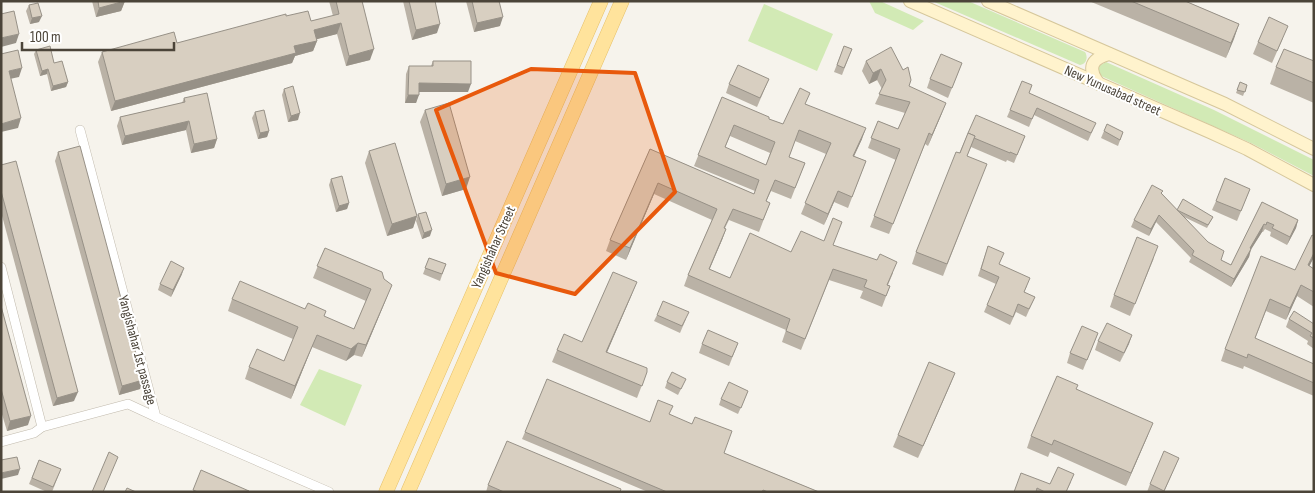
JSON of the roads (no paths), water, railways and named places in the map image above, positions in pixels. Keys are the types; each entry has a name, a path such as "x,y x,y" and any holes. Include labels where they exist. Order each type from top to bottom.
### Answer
{"main road":[{"name":"Yangishahar Street","path":"386,492 601,1"},
{"name":"Yangishahar Street","path":"408,492 622,1"},
{"name":"New Yunusabad street","path":"910,1 1247,149 1314,185"},
{"path":"988,1 1225,104 1314,149"},
{"path":"1099,84 1091,70 1093,63 1098,57 1109,54"},
{"path":"481,276 486,274 492,275 498,284"}],"street":[{"name":"Yangishahar 1st passage","path":"80,130 156,417 329,492"},
{"path":"1,268 42,427"},
{"path":"1,442 34,433 42,427 128,404 156,417"}]}
